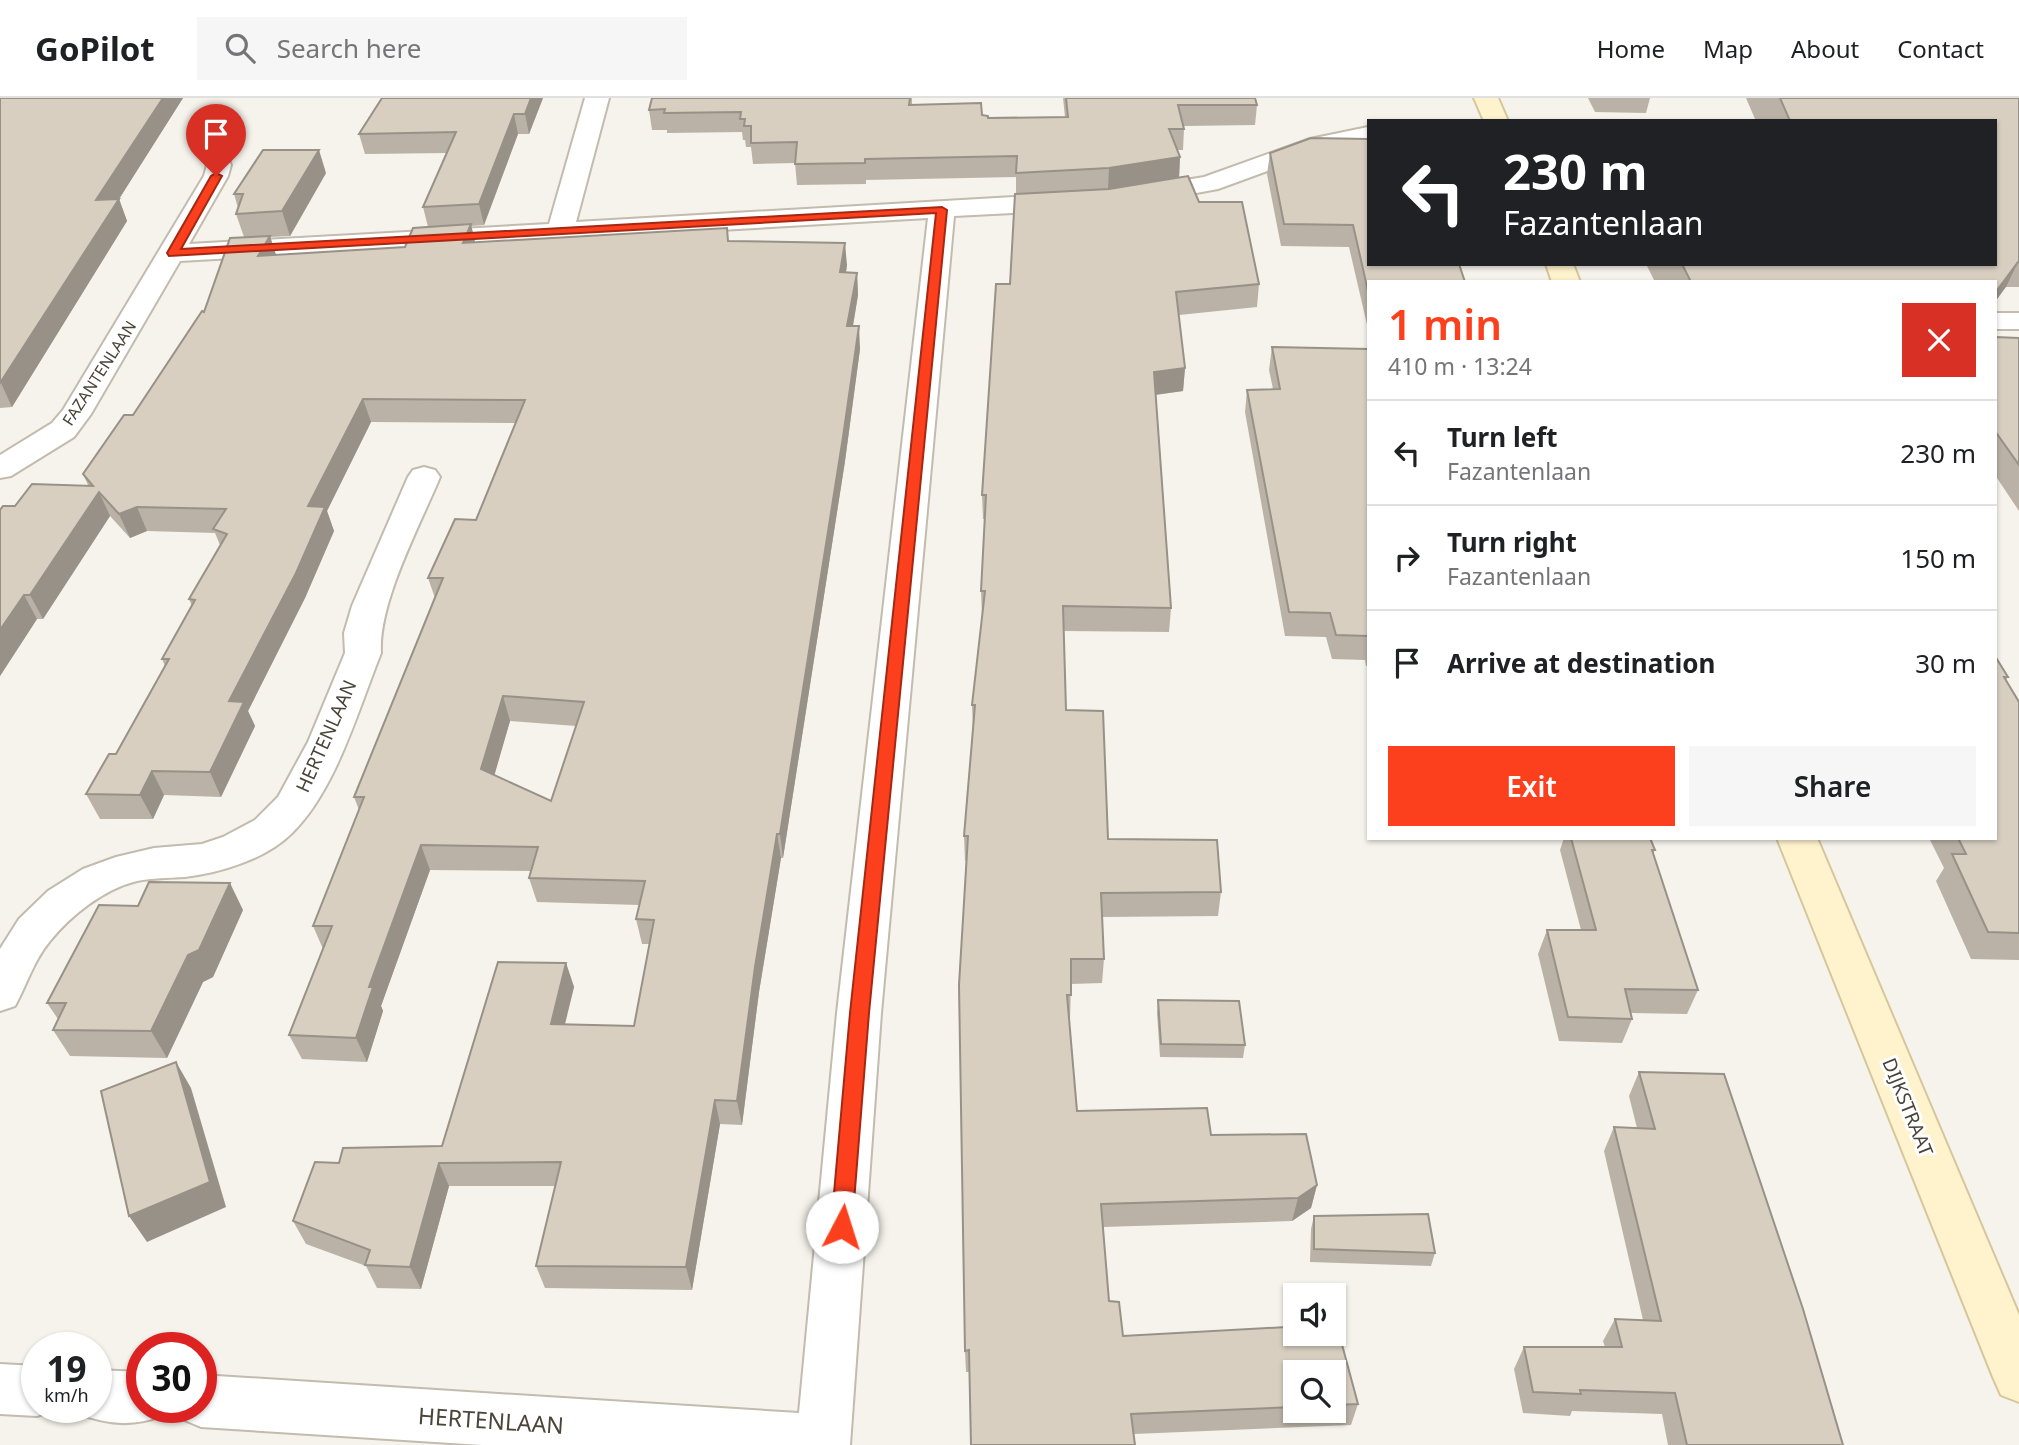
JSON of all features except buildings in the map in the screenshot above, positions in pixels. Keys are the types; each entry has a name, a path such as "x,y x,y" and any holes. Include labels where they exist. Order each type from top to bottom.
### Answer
{"main road":[{"path":"1486,98 1495,119"},
{"name":"DIJKSTRAAT","path":"1798,840 2019,1377"}],"street":[{"path":"560,232 597,98"},
{"path":"1121,198 1209,184 1319,144 1367,134"},
{"name":"FAZANTENLAAN","path":"0,469 63,430 76,414 216,176 219,165 216,156"},
{"path":"173,253 1094,200"},
{"path":"823,1443 859,1013 942,210"},
{"path":"1997,321 2019,321"},
{"name":"HERTENLAAN","path":"0,994 24,946 43,921 74,894 115,874 151,863 193,861 242,846 277,824 303,794 363,653 362,633 369,606 424,477"},
{"path":"0,1389 21,1390"},
{"name":"HERTENLAAN","path":"217,1402 823,1443"}],"route":[{"path":"216,176 173,253 942,210 859,1013 842,1227"}]}
